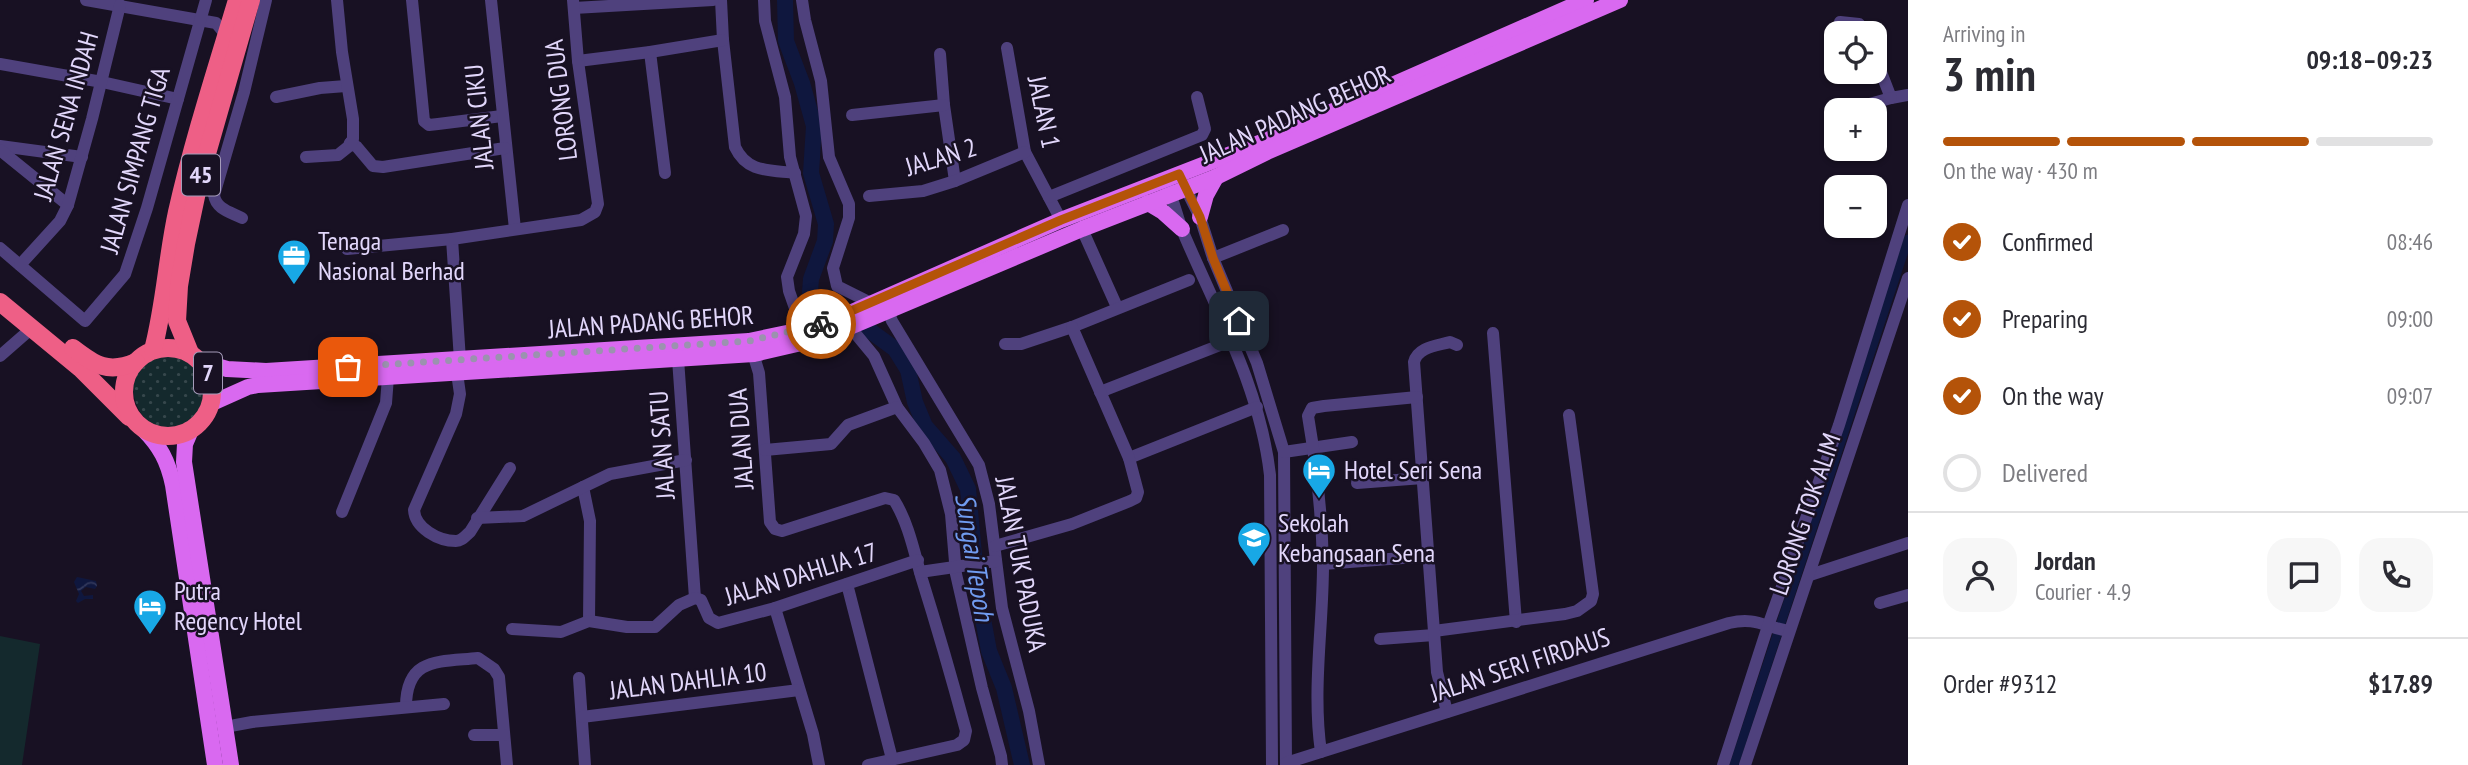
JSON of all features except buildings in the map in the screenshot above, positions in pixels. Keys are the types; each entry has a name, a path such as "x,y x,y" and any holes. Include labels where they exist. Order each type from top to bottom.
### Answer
{"highway":[{"name":"45","path":"153,350 162,318 171,247 186,172 237,0"},
{"name":"45","path":"195,357 177,321 179,286 189,225 226,122 251,0"},
{"path":"0,288 91,362 104,368 122,368 153,350"},
{"name":"7","path":"0,302 80,368 150,433 167,437 191,430 201,421 211,404 211,381 195,357 172,348 153,350"},
{"name":"7","path":"136,362 126,377 124,389 128,412 139,425"}],"main road":[{"name":"JALAN PADANG BEHOR","path":"195,357 227,369 266,371 459,367 678,359 810,341 1061,220 1175,184 1586,0"},
{"name":"JALAN PADANG BEHOR","path":"876,308 1148,203 1175,184 1216,177 1302,137 1620,0"},
{"path":"1200,217 1206,195 1216,177"},
{"path":"1148,203 1182,229"},
{"name":"JALAN PADANG BEHOR","path":"211,404 247,387 258,385 388,377 459,367 751,348 806,329 843,323"},
{"name":"7","path":"139,425 160,447 170,470 210,678 225,727 231,765"},
{"name":"7","path":"191,430 185,444 184,462 210,678 215,765"}],"street":[{"path":"86,0 216,23 226,35"},
{"name":"JALAN SIMPANG TIGA","path":"20,265 85,321 125,274 206,0"},
{"path":"242,218 221,208 215,202 214,195 226,122 266,0"},
{"path":"306,157 338,155 353,139 353,119 346,86 337,0"},
{"path":"412,0 424,121 429,125 502,116"},
{"name":"JALAN CIKU","path":"491,0 514,229"},
{"path":"573,4 713,0"},
{"path":"721,0 735,147 740,159 752,167 795,173"},
{"path":"764,0 765,22 782,85 790,157 806,216 804,234 787,277 796,311 806,329"},
{"path":"802,0 821,81 829,157 849,204 849,218 833,268 833,277 837,286 876,308"},
{"name":"LORONG DUA","path":"514,229 581,220 591,216 598,204 578,61 573,4"},
{"name":"JALAN SENA INDAH","path":"20,265 60,221 68,205 120,5"},
{"path":"578,61 723,40"},
{"name":"JALAN 1","path":"1007,48 1025,152 1061,220"},
{"path":"650,52 665,173"},
{"path":"940,54 944,105 956,181"},
{"path":"0,64 178,99"},
{"path":"1885,84 1891,98"},
{"path":"276,97 346,86"},
{"path":"1887,99 1908,95"},
{"path":"1049,197 1202,135 1205,129 1197,97"},
{"path":"852,116 944,105"},
{"path":"349,145 357,147 373,166 383,167 505,148"},
{"path":"0,148 82,157"},
{"path":"0,148 68,205"},
{"name":"JALAN 2","path":"869,196 923,191 956,181 1025,152"},
{"path":"1175,184 1200,217 1213,258 1257,363 1284,452 1286,764"},
{"path":"1175,184 1182,229 1233,340 1267,444 1270,475 1272,765"},
{"path":"1723,765 1839,425 1908,205"},
{"path":"347,249 452,239 514,229"},
{"path":"1082,229 1117,307"},
{"path":"1213,258 1283,230"},
{"path":"452,239 460,394 456,414 414,510 415,519 422,528 454,541 462,539 470,532 510,468"},
{"path":"0,248 20,265"},
{"name":"LORONG TOK ALIM","path":"1745,765 1786,631 1810,575 1908,278"},
{"path":"1005,344 1021,344 1072,327 1189,280"},
{"name":"JALAN TUK PADUKA","path":"876,308 891,321 979,465 989,504 995,546 992,561 1029,711 1039,765"},
{"path":"843,323 874,356 897,407 940,470 951,514 955,566 1002,765"},
{"path":"995,546 1072,524 1136,498 1138,492 1129,458 1072,327"},
{"path":"0,356 32,328"},
{"path":"1493,333 1516,622"},
{"path":"1100,392 1233,340"},
{"path":"1447,712 1437,672 1413,362 1422,350 1450,342 1457,345"},
{"name":"JALAN DUA","path":"751,348 759,373 770,522 775,529 782,531 885,498 894,500 919,566"},
{"name":"JALAN SATU","path":"678,359 695,598"},
{"path":"342,512 386,403 388,377"},
{"path":"1321,752 1317,710 1323,564 1308,416 1312,408 1417,397"},
{"path":"765,450 831,444 848,425 897,407"},
{"path":"1129,458 1257,407"},
{"path":"1380,639 1565,614 1577,611 1591,601 1593,594 1569,415"},
{"path":"1284,452 1352,442"},
{"path":"477,518 523,516 610,474 686,460"},
{"path":"1357,483 1423,478"},
{"path":"583,486 590,521 589,621"},
{"path":"1810,575 1908,543"},
{"path":"1323,564 1429,556"},
{"name":"JALAN DAHLIA 17","path":"695,598 701,600 709,618 718,624 847,584 919,566 955,566 992,561"},
{"path":"868,765 957,745 964,740 967,731 919,566"},
{"path":"847,584 892,759"},
{"path":"1880,603 1908,595"},
{"path":"512,629 561,632 589,621 627,627 655,627 679,605 695,598"},
{"path":"775,608 820,765"},
{"name":"JALAN SERI FIRDAUS","path":"1286,764 1729,623 1756,620 1786,631"},
{"path":"406,707 406,690 411,678 422,667 430,663 478,658 486,662 499,677 507,765"},
{"path":"579,678 585,765"},
{"name":"JALAN DAHLIA 10","path":"582,717 799,690"},
{"path":"225,727 252,722 444,704"},
{"path":"474,736 504,734"}],"green space":[{"path":"172,352 190,362 196,370 204,388 204,397 195,416 177,429 161,429 147,420 137,406 133,388 136,372 149,358"},
{"path":"0,636 40,644 22,765 0,765"}],"water":[{"path":"77,577 96,581 95,589 86,587 81,591 84,596 93,595 93,599 78,603 76,601 79,594 74,582"}],"waterway":[{"name":"Sungai Tepoh","path":"785,0 786,41 814,126 811,173 826,224 825,241 811,279 810,292 814,302 869,330 895,349 908,370 915,402 925,426 953,458 968,489 977,587 989,651 1004,688 1022,765"},
{"path":"1734,765 1908,239"}],"way so far":[{"path":"348,367 749,341 821,324"}],"place":[{"name":"Tenaga Nasional Berhad","path":"294,286"},
{"name":"Hotel Seri Sena","path":"1319,500"},
{"name":"Sekolah Kebangsaan Sena","path":"1254,568"},
{"name":"Putra Regency Hotel","path":"150,636"}],"route":[{"path":"821,324 1061,220 1179,174 1200,217 1213,258 1239,321"}]}
